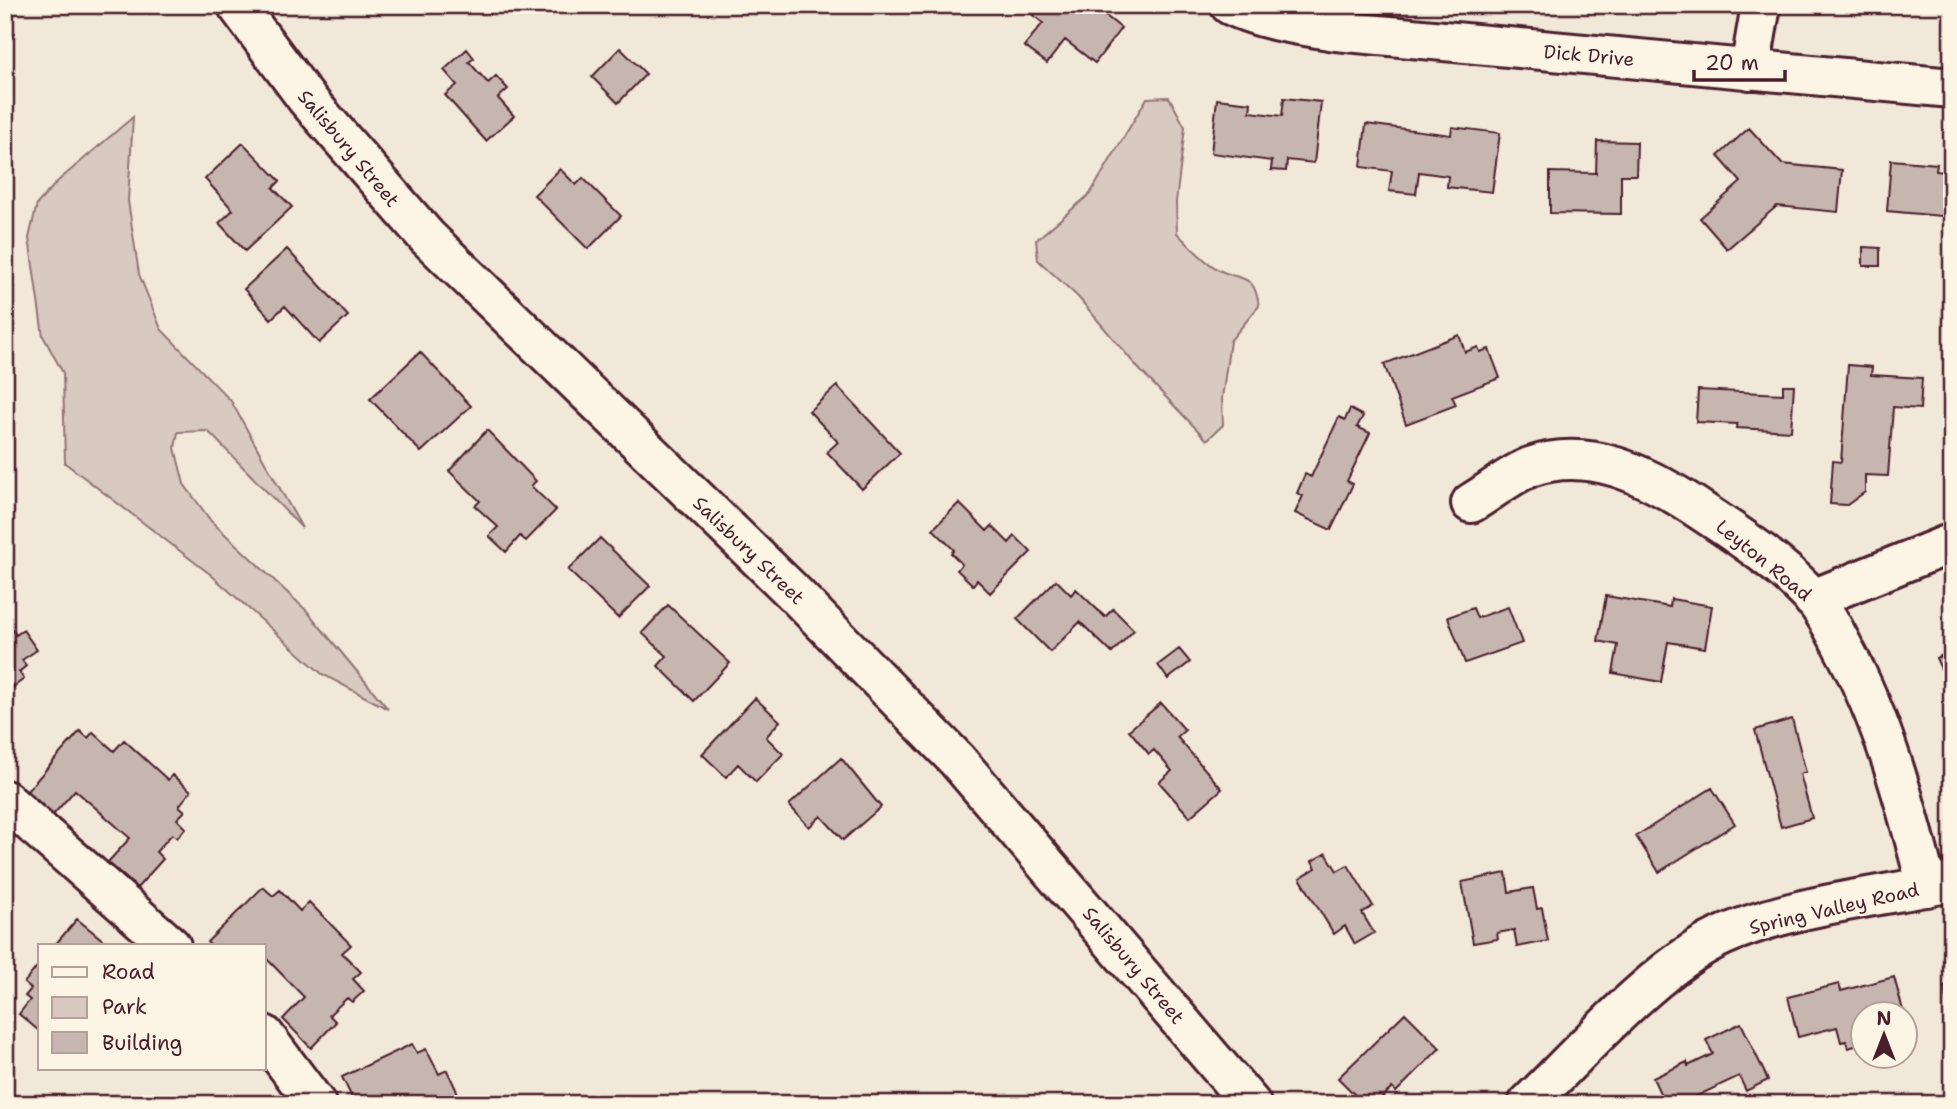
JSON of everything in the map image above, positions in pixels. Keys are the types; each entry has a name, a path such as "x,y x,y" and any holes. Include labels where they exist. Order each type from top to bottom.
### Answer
{"street":[{"name":"Salisbury Street","path":"237,5 306,98 427,237 791,590 957,760 1251,1104"},
{"name":"Dick Drive","path":"1230,5 1248,14 1281,22 1336,30 1952,88"},
{"path":"1750,70 1761,5"},
{"name":"Leyton Road","path":"1471,503 1528,468 1552,461 1579,459 1609,464 1640,474 1721,523 1813,598 1858,674 1939,885"},
{"path":"1813,598 1952,543"},
{"path":"5,800 169,944"},
{"name":"Spring Valley Road","path":"1528,1104 1657,982 1710,942 1737,931 1816,909 1939,885"},
{"path":"266,1038 316,1104"}],"green space":[{"path":"1169,97 1185,127 1176,202 1177,233 1213,267 1250,283 1257,295 1259,306 1230,341 1222,398 1223,425 1207,440 1138,368 1078,297 1038,260 1036,240 1090,194 1147,98"},
{"path":"133,117 128,201 139,274 161,329 231,401 302,528 208,431 178,432 175,448 184,484 211,521 307,611 388,709 322,674 210,574 65,463 63,373 43,336 29,238 37,204 58,181"}],"building":[{"path":"1020,5 1092,5 1121,28 1095,63 1065,40 1047,63 1024,46 1043,23"},
{"path":"1870,5 1903,5 1872,14"},
{"path":"620,48 646,74 618,103 592,77"},
{"path":"467,49 474,58 469,62 488,83 496,76 508,89 498,98 514,116 486,141 445,95 457,85 444,70"},
{"path":"1284,98 1321,102 1314,163 1287,160 1286,171 1271,170 1272,161 1211,153 1217,99 1251,103 1250,112 1282,116"},
{"path":"1366,124 1451,135 1452,127 1500,133 1492,192 1447,187 1448,176 1419,172 1416,194 1389,191 1392,171 1361,167"},
{"path":"1749,128 1782,164 1842,170 1838,212 1777,206 1727,249 1700,218 1741,182 1718,156"},
{"path":"1597,141 1637,142 1636,175 1621,175 1621,214 1550,213 1550,172 1596,173"},
{"path":"243,143 280,181 273,188 292,207 245,251 219,223 233,210 205,179"},
{"path":"1891,160 1937,164 1936,171 1952,173 1952,217 1887,211"},
{"path":"560,169 576,185 583,178 621,216 588,249 534,195"},
{"path":"1863,247 1880,248 1880,266 1863,266"},
{"path":"287,249 348,316 319,343 285,306 271,319 244,289"},
{"path":"1459,335 1465,352 1478,347 1480,352 1489,349 1500,378 1452,396 1456,405 1406,424 1384,364"},
{"path":"420,352 471,406 421,452 370,399"},
{"path":"1848,365 1872,367 1871,375 1922,378 1920,409 1893,407 1888,476 1865,475 1865,492 1847,505 1830,504 1833,461 1841,462"},
{"path":"1783,385 1794,385 1791,431 1736,428 1737,424 1696,422 1698,390 1783,394"},
{"path":"837,386 900,453 862,489 827,452 838,442 809,411"},
{"path":"1350,409 1363,416 1357,427 1370,433 1347,481 1353,484 1331,530 1295,513 1303,496 1297,493 1305,474 1311,477 1339,417 1345,420"},
{"path":"487,430 536,481 531,486 556,510 526,541 520,536 506,552 489,536 498,527 475,506 480,501 449,471"},
{"path":"959,503 987,531 992,526 1009,543 1015,536 1031,552 990,593 977,580 973,585 957,570 962,564 951,553 954,550 933,529"},
{"path":"600,538 650,586 618,618 568,570"},
{"path":"1056,580 1071,595 1076,589 1105,617 1113,609 1134,630 1112,653 1080,622 1050,652 1017,619"},
{"path":"1606,596 1670,607 1671,599 1712,606 1705,648 1668,642 1661,682 1613,673 1618,645 1598,641"},
{"path":"668,605 730,663 694,701 658,666 667,656 642,633"},
{"path":"1508,607 1522,643 1465,663 1448,617 1473,608 1477,618"},
{"path":"5,619 16,635 23,630 37,650 22,660 26,666 19,672 24,679 5,693"},
{"path":"1179,649 1190,662 1168,679 1158,665"},
{"path":"1952,651 1952,691 1951,691 1936,658"},
{"path":"755,698 780,721 766,737 783,754 756,782 738,764 726,777 702,754"},
{"path":"1161,703 1185,730 1177,737 1222,789 1190,817 1159,782 1172,771 1154,750 1149,754 1129,730"},
{"path":"1792,719 1806,772 1800,774 1812,818 1781,827 1755,730"},
{"path":"80,731 88,738 93,732 114,751 124,740 168,780 172,775 191,791 179,806 185,811 177,819 186,828 177,838 172,834 156,852 163,859 137,888 108,862 130,838 75,790 53,815 27,791"},
{"path":"841,758 881,807 843,840 821,816 809,827 789,805"},
{"path":"1712,788 1735,824 1659,872 1636,836"},
{"path":"1326,853 1337,871 1348,865 1373,906 1362,913 1374,933 1355,944 1345,926 1334,934 1300,878 1316,868 1312,861"},
{"path":"1506,873 1509,892 1533,888 1537,909 1542,908 1548,941 1517,947 1514,930 1497,933 1498,939 1473,943 1462,882"},
{"path":"263,887 273,896 280,890 300,911 309,902 351,945 342,953 361,972 353,979 364,991 352,1002 347,998 329,1015 336,1022 311,1048 283,1019 304,997 266,958 266,944 207,942"},
{"path":"77,919 104,941 102,944 56,944"},
{"path":"38,966 38,1030 19,1014 30,1000 25,996 31,989 24,983"},
{"path":"1894,977 1900,1000 1848,1000 1848,1048 1846,1041 1841,1042 1837,1027 1798,1037 1788,997 1839,984 1841,991"},
{"path":"1952,984 1952,1015 1948,1015 1944,986"},
{"path":"1405,1013 1440,1048 1396,1092 1392,1088 1375,1104 1364,1104 1338,1078"},
{"path":"1741,1023 1768,1080 1746,1091 1739,1076 1680,1104 1665,1104 1653,1078 1687,1062 1688,1066 1713,1054 1706,1040"},
{"path":"412,1044 417,1053 426,1049 439,1074 447,1070 463,1104 391,1104 387,1097 374,1104 355,1104 342,1077"}]}
